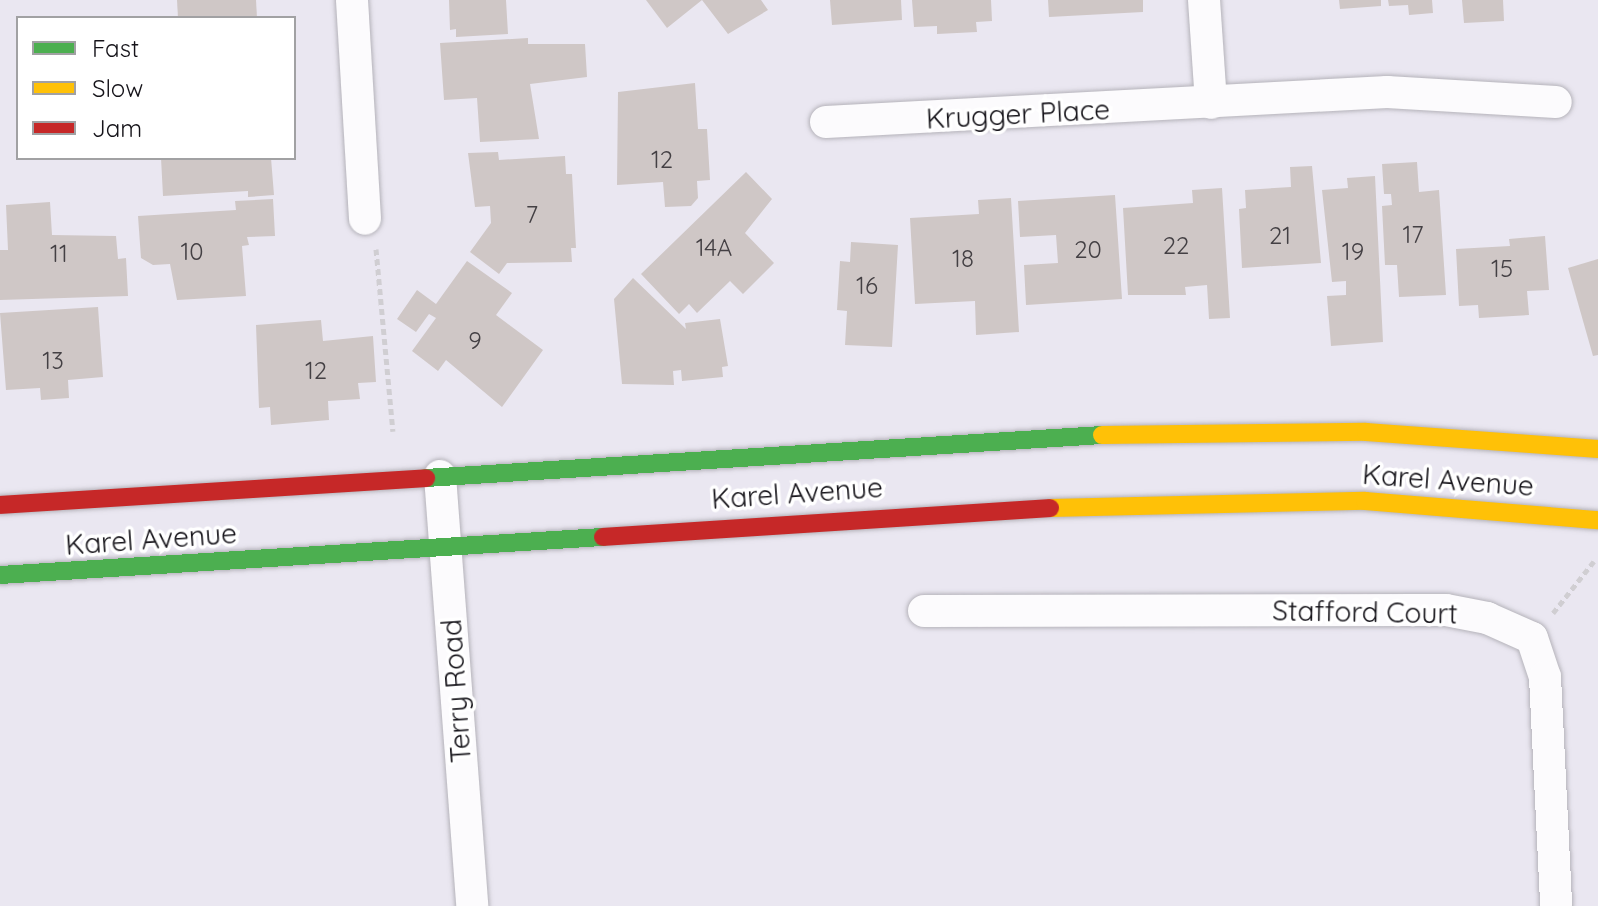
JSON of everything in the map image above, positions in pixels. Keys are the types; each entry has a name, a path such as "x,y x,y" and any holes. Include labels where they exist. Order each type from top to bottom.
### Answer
{"main road":[{"name":"Karel Avenue","path":"0,505 1155,432 1366,432 1598,449"},
{"name":"Karel Avenue","path":"0,575 1144,502 1365,501 1598,520"}],"street":[{"path":"352,0 365,219"},
{"path":"1204,0 1211,103"},
{"name":"Krugger Place","path":"826,122 1387,92 1556,102"},
{"name":"Terry Road","path":"440,476 472,906"},
{"name":"Stafford Court","path":"924,611 1446,610 1487,618 1532,638"},
{"path":"1532,638 1545,677 1556,906"}],"path":[{"path":"365,219 381,265 393,431"},
{"path":"1532,638 1598,558"}],"building":[{"path":"177,0 256,0 257,16 178,16"},
{"path":"449,0 506,0 508,34 456,37 456,29 450,30"},
{"path":"646,0 702,0 667,28"},
{"path":"702,0 761,0 768,10 728,34"},
{"path":"830,0 901,0 902,20 832,25"},
{"path":"912,0 991,0 992,21 976,22 977,32 937,34 937,26 914,27"},
{"path":"1048,0 1143,0 1143,12 1049,17"},
{"path":"1339,0 1381,0 1381,6 1340,9"},
{"path":"1388,0 1432,0 1433,13 1409,15 1408,5 1389,6"},
{"path":"1462,0 1503,0 1504,21 1464,23"},
{"path":"528,38 528,44 585,44 587,77 530,84 539,139 480,142 477,98 444,100 440,43"},
{"path":"695,83 698,129 707,129 710,180 697,181 698,198 691,206 665,207 663,182 617,185 618,92"},
{"path":"498,152 499,160 565,156 566,174 572,174 576,248 571,248 572,262 507,263 499,274 470,252 491,223 490,206 475,207 468,153"},
{"path":"161,160 271,160 274,195 248,197 248,191 163,196"},
{"path":"1417,162 1419,192 1439,190 1446,295 1399,297 1397,265 1385,265 1382,206 1392,205 1391,194 1384,194 1382,164"},
{"path":"1312,166 1321,263 1242,268 1239,209 1246,208 1245,190 1291,187 1290,167"},
{"path":"746,172 772,199 745,233 774,263 743,294 730,281 697,313 689,304 679,314 641,274"},
{"path":"1375,176 1383,342 1331,346 1327,296 1346,295 1346,281 1332,282 1322,190 1348,188 1347,178"},
{"path":"1222,188 1230,318 1209,319 1207,285 1185,287 1186,295 1128,295 1123,208 1193,203 1192,190"},
{"path":"1115,195 1122,299 1026,305 1024,265 1058,263 1056,235 1020,237 1018,201"},
{"path":"1011,198 1019,332 976,335 975,301 915,304 910,218 979,214 978,200"},
{"path":"273,199 275,236 247,237 249,245 242,246 246,296 177,300 170,264 153,265 141,258 138,216 236,210 235,201"},
{"path":"50,202 52,235 116,236 118,259 126,258 128,296 0,300 0,250 8,250 6,205"},
{"path":"1545,236 1549,290 1527,291 1529,315 1479,318 1478,305 1459,306 1456,249 1510,246 1509,239"},
{"path":"851,242 898,245 892,347 845,345 847,311 837,310 840,261 850,262"},
{"path":"1598,259 1598,355 1593,356 1568,268"},
{"path":"467,261 512,293 496,315 543,350 502,407 446,360 438,371 412,351 436,318 429,314 416,332 397,319 417,290 436,304"},
{"path":"633,278 686,329 685,323 720,319 728,366 722,367 723,377 682,381 681,370 673,371 674,385 622,384 614,299"},
{"path":"98,307 103,377 68,380 69,398 41,400 40,388 6,390 0,313"},
{"path":"321,320 323,341 373,336 376,382 358,383 360,399 328,401 329,420 271,425 270,407 259,408 256,325"}],"traffic: fast":[{"path":"426,478 1102,435"},
{"path":"0,575 603,537"}],"traffic: slow":[{"path":"1102,435 1366,432 1598,449"},
{"path":"1050,508 1365,501 1598,520"}],"traffic: jam":[{"path":"0,505 426,478"},
{"path":"603,537 1050,508"}]}
